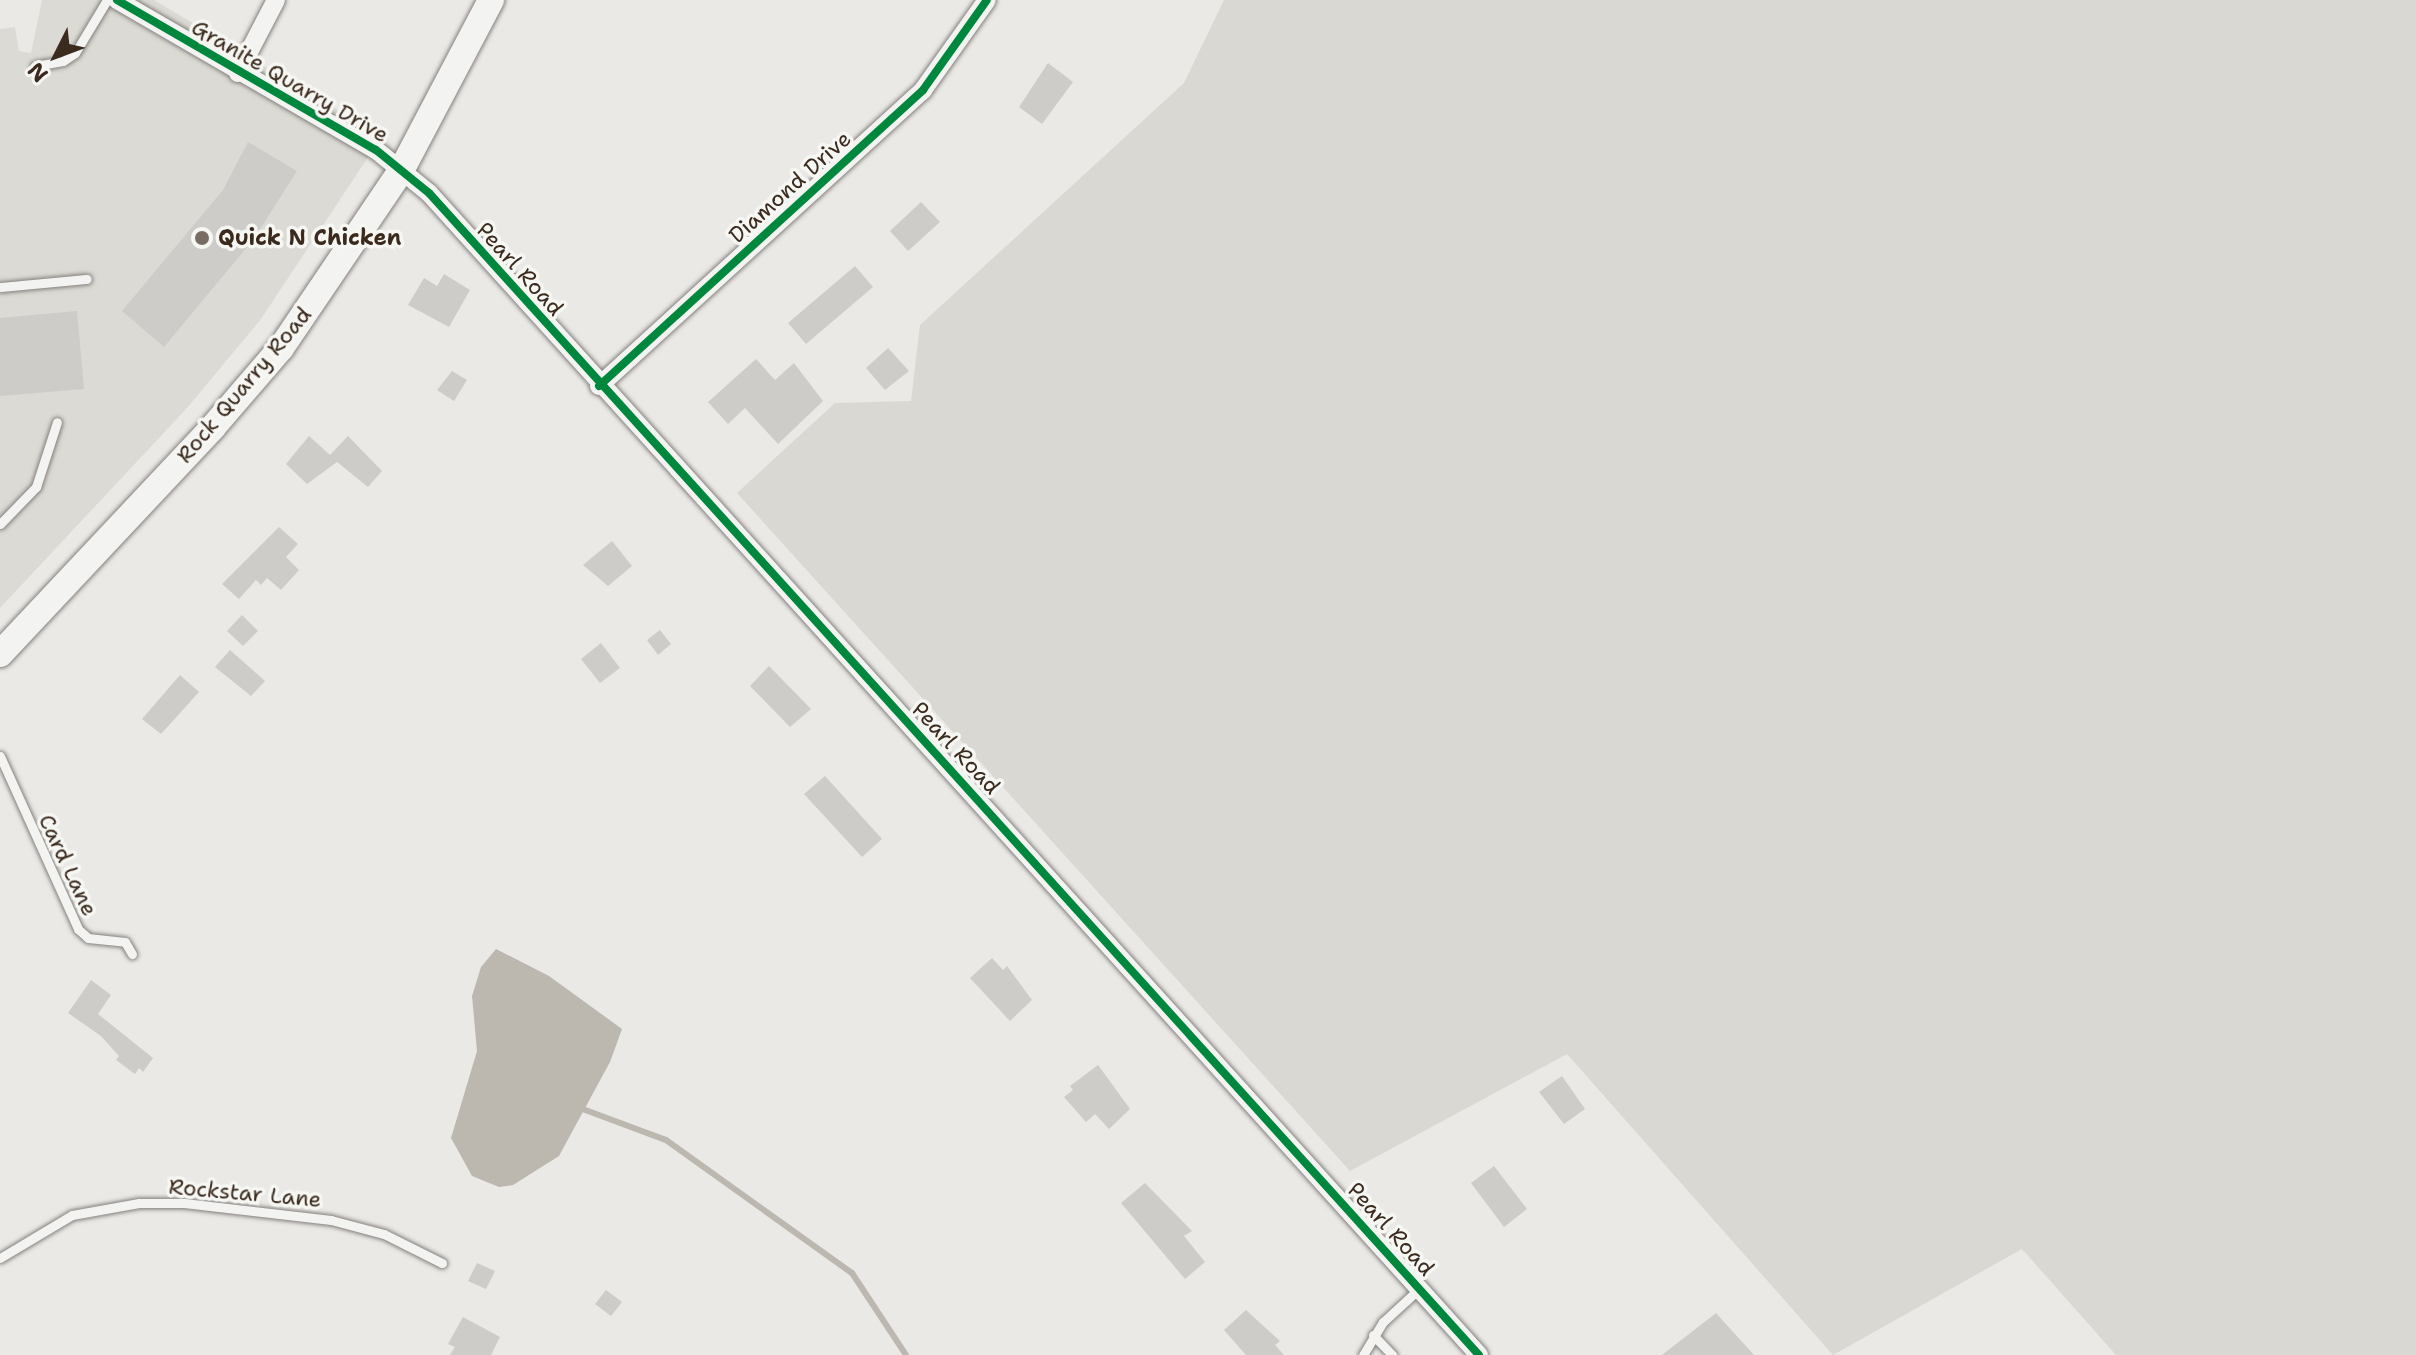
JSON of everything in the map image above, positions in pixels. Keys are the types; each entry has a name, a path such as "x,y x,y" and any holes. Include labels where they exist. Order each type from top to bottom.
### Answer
{"main road":[{"name":"Rock Quarry Road","path":"0,654 213,427 281,348 402,169 491,0"}],"street":[{"name":"Granite Quarry Drive","path":"117,0 402,169"},
{"path":"238,73 276,0"},
{"name":"Diamond Drive","path":"599,386 923,90 987,0"},
{"name":"Pearl Road","path":"402,169 1479,1355"}],"lane":[{"path":"35,66 63,61 75,53 107,0"},
{"path":"0,287 87,279"},
{"path":"0,524 36,487 57,422"},
{"name":"Card Lane","path":"0,756 78,929 88,938 125,942 132,954"},
{"name":"Rockstar Lane","path":"0,1258 72,1215 139,1203 184,1203 331,1220 384,1234 442,1263"},
{"path":"1363,1355 1373,1335 1420,1288"},
{"path":"1373,1335 1392,1355"}],"shaded area":[{"path":"42,0 154,0 382,136 261,319 187,408 0,608 0,29 15,27 19,51 31,53"},
{"path":"1224,0 2416,0 2416,1355 2116,1355 2022,1249 1833,1355 1567,1054 1350,1171 737,493 835,403 911,401 920,325 1184,83"},
{"path":"496,949 549,976 622,1029 610,1062 559,1156 513,1185 499,1187 472,1176 451,1138 477,1051 472,996 481,967"}],"building":[{"path":"1048,63 1073,82 1042,124 1019,107"},
{"path":"248,142 297,171 253,240 164,347 122,311 223,190"},
{"path":"921,202 940,222 908,251 890,231"},
{"path":"855,266 873,287 806,344 788,323"},
{"path":"444,274 470,290 449,327 408,305 424,278 437,286"},
{"path":"77,311 84,389 0,396 0,318"},
{"path":"888,348 909,371 885,390 866,368"},
{"path":"756,359 775,380 794,363 823,401 778,444 745,408 728,424 708,402"},
{"path":"452,371 467,380 454,401 437,390"},
{"path":"309,436 330,455 348,436 382,471 368,487 337,462 307,484 286,464"},
{"path":"279,527 298,544 286,557 299,570 281,590 267,578 261,585 256,580 239,599 222,584"},
{"path":"612,541 632,566 608,586 583,565"},
{"path":"242,615 258,631 243,646 227,631"},
{"path":"660,630 671,644 658,655 647,640"},
{"path":"601,643 620,668 600,683 581,659"},
{"path":"230,650 265,681 251,696 215,667"},
{"path":"769,666 811,709 790,727 750,686"},
{"path":"180,675 199,692 161,734 142,719"},
{"path":"825,776 882,839 862,857 804,794"},
{"path":"992,958 1003,970 1007,966 1032,1000 1010,1021 970,978"},
{"path":"91,980 111,995 98,1014 153,1058 143,1072 139,1068 135,1074 116,1060 119,1056 101,1036 68,1013"},
{"path":"1098,1065 1130,1109 1109,1129 1095,1114 1086,1122 1064,1097 1073,1090 1070,1086"},
{"path":"1562,1076 1585,1109 1564,1124 1539,1092"},
{"path":"1494,1166 1527,1209 1504,1227 1471,1183"},
{"path":"1145,1183 1192,1231 1184,1236 1205,1262 1185,1279 1121,1203"},
{"path":"477,1263 495,1271 486,1289 468,1281"},
{"path":"606,1290 622,1302 611,1316 595,1304"},
{"path":"1246,1310 1280,1341 1275,1345 1284,1355 1246,1355 1224,1330"},
{"path":"1716,1313 1754,1355 1662,1355"},
{"path":"463,1317 500,1337 491,1355 450,1355 455,1347 448,1344"}],"waterway":[{"path":"580,1108 666,1140 852,1273 906,1355"}],"cycle path":[{"path":"117,0 376,150 429,193 1479,1355"},
{"path":"599,386 923,90 987,0"}],"place":[{"name":"Quick N Chicken","path":"202,238"}]}
